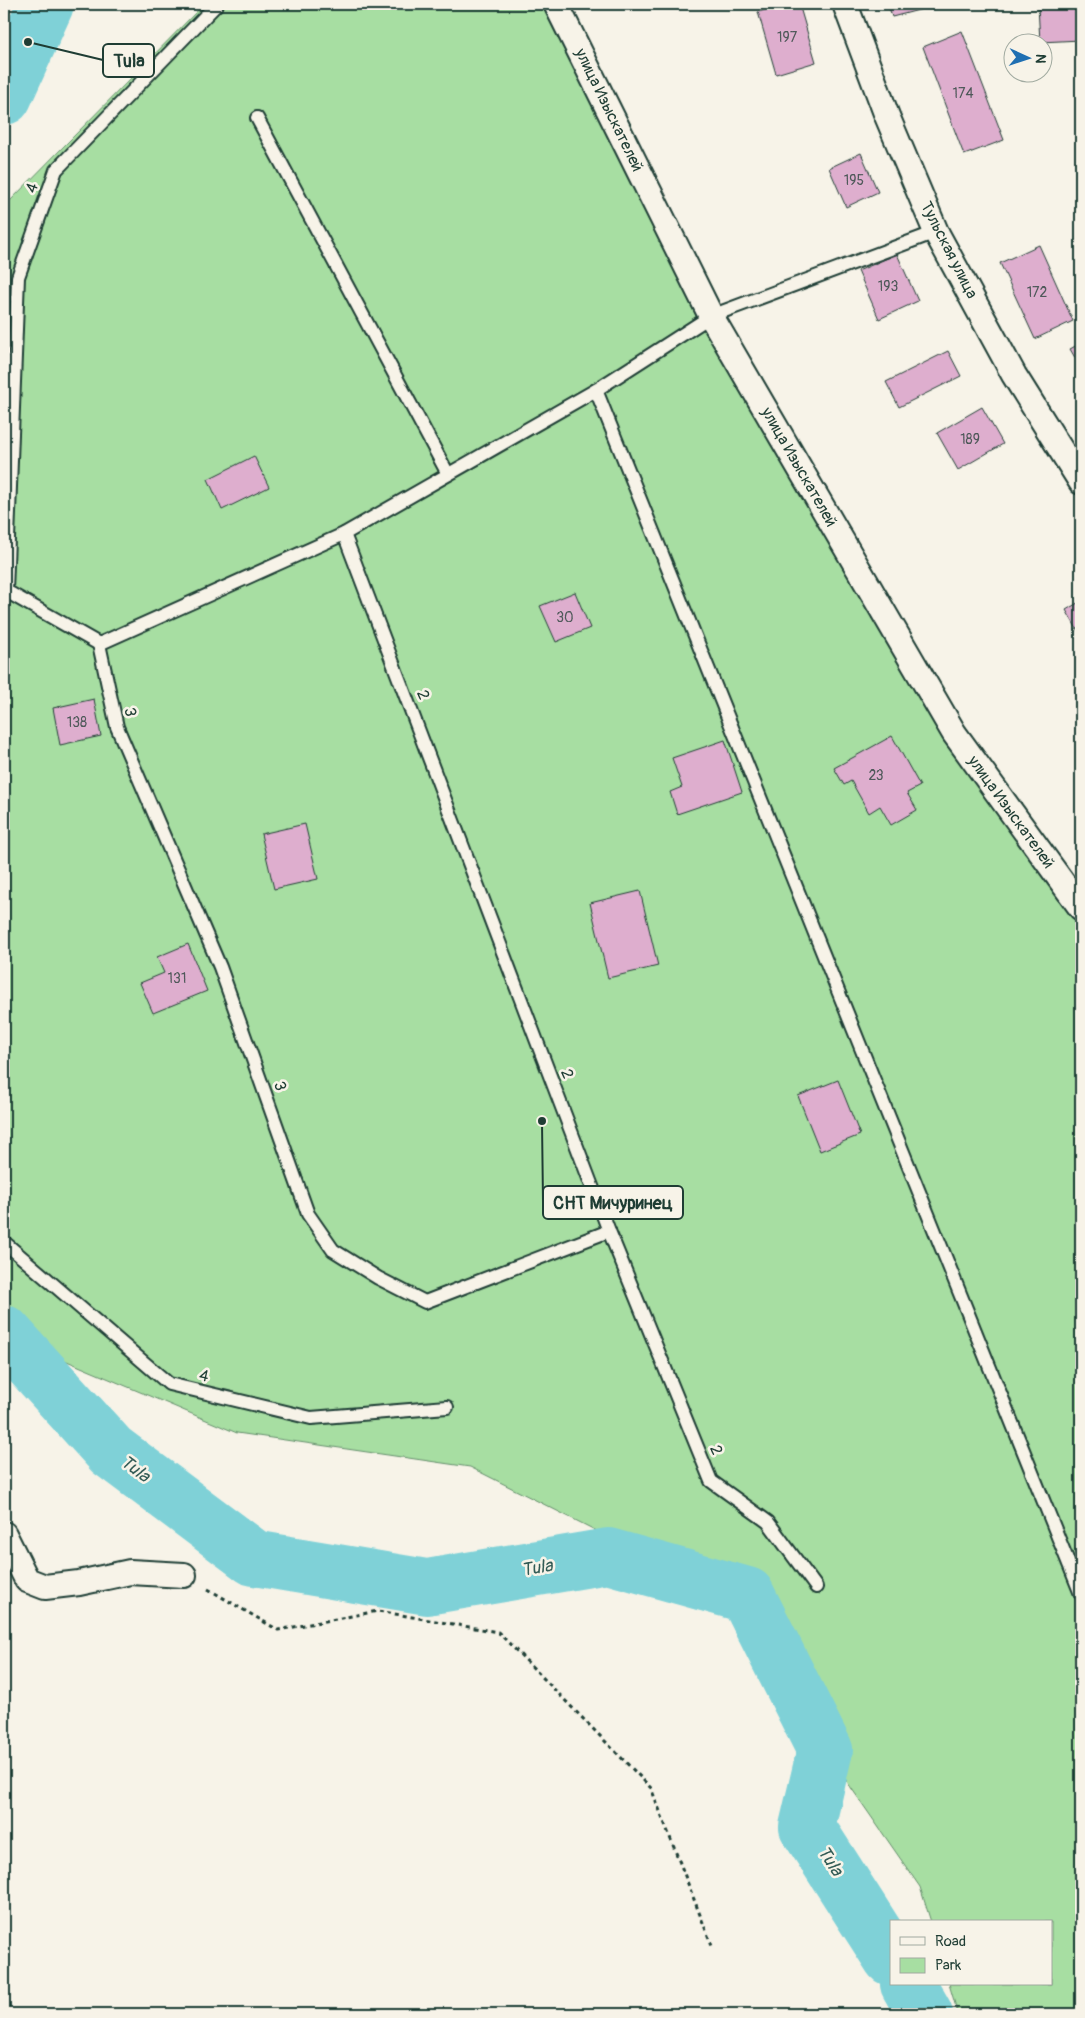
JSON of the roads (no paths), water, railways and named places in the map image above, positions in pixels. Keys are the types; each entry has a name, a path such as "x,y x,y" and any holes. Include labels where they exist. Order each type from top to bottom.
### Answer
{"street":[{"name":"Тульская улица","path":"845,4 887,116 936,232 1014,375 1081,482"},
{"name":"улица Изыскателей","path":"560,6 711,316 954,733 1081,908"},
{"path":"4,1534 27,1580 45,1586 80,1583 130,1572 184,1575"}],"lane":[{"name":"4","path":"5,593 18,277 56,170 217,4"},
{"path":"257,118 448,474"},
{"path":"5,593 100,644 344,534 596,390 711,316 936,232"},
{"path":"596,390 1081,1594"},
{"name":"2","path":"344,534 609,1231 711,1481 768,1522 816,1587"},
{"name":"3","path":"100,644 117,727 220,966 308,1214 333,1250 378,1278 425,1302 609,1231"},
{"name":"4","path":"4,1242 169,1384 311,1418 447,1407"}],"waterway":[{"name":"Tula","path":"4,97 46,4"},
{"name":"Tula","path":"4,1333 111,1451 254,1558 427,1587 608,1556 747,1595 825,1750 807,1827 890,1956"},
{"name":"Tula","path":"909,1986 925,2014"}],"place":[{"name":"Tula","path":"28,42"},
{"name":"СНТ Мичуринец","path":"542,1121"}]}
